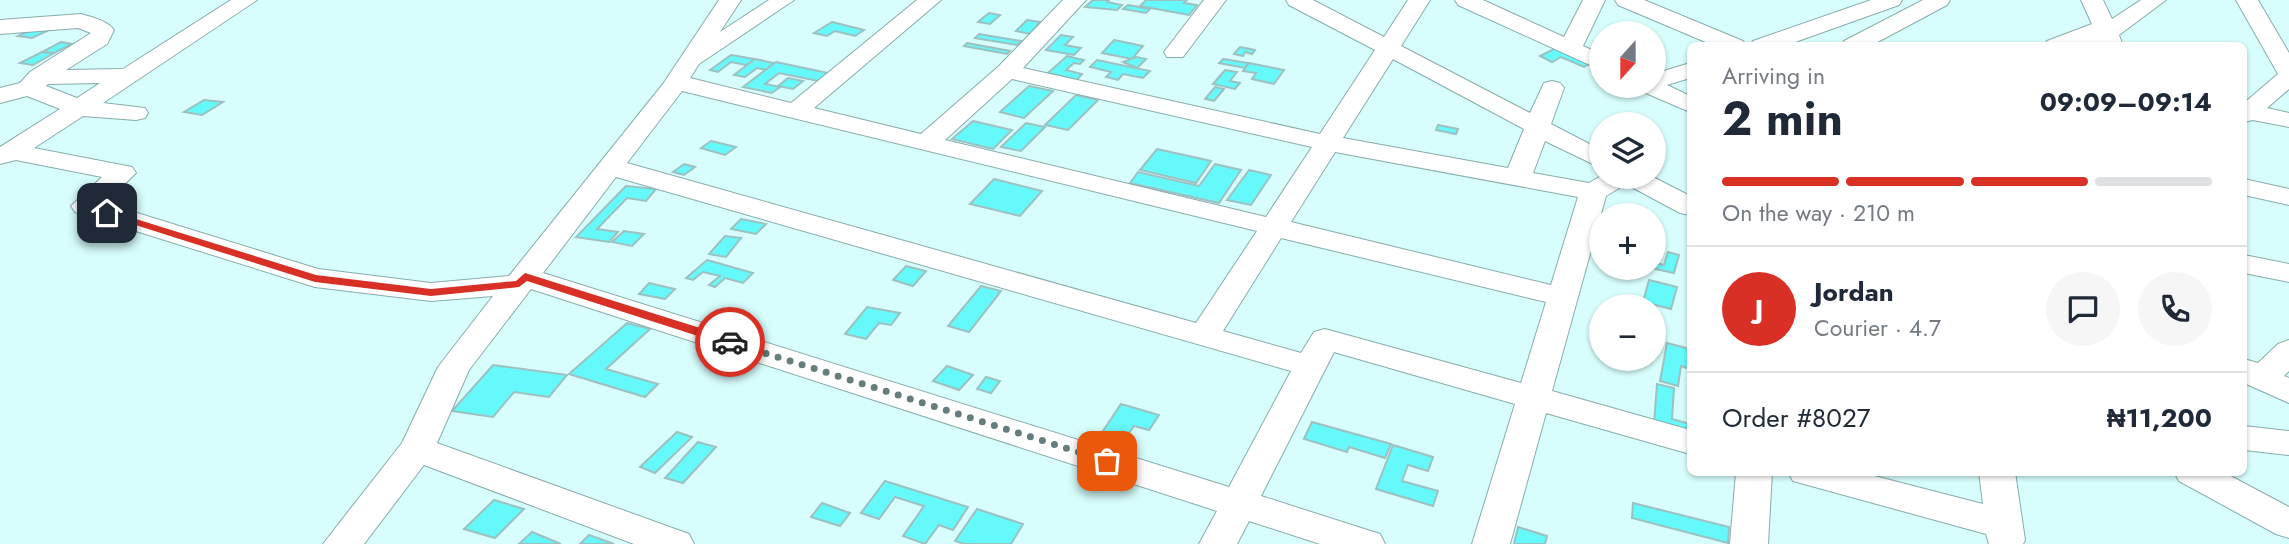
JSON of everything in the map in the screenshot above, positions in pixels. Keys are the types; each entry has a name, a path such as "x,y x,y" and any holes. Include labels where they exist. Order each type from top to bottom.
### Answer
{"street":[{"path":"6,155 246,0"},
{"path":"342,544 416,449 454,367 681,74 730,0"},
{"path":"681,74 783,0"},
{"path":"796,111 930,0"},
{"path":"927,142 1007,71 1075,0"},
{"path":"1175,52 1215,0"},
{"path":"1204,336 1419,0"},
{"path":"1466,0 1589,58"},
{"path":"1570,49 1594,0"},
{"path":"1626,0 1726,42"},
{"path":"1811,28 1858,42 1939,0"},
{"path":"2092,0 2108,35"},
{"path":"2074,42 2108,35 2155,0"},
{"path":"2247,0 2289,75 2247,111"},
{"path":"1303,1 1589,154"},
{"path":"1772,42 1888,1 1902,42"},
{"path":"0,27 20,23 81,21 103,30 99,39 33,82 0,96"},
{"path":"1666,78 1687,70"},
{"path":"1007,71 1326,143 1518,178 1589,183"},
{"path":"681,74 796,111 1563,297"},
{"path":"33,82 130,76"},
{"path":"33,82 76,108 136,113"},
{"path":"1518,178 1552,88"},
{"path":"1666,94 1687,104"},
{"path":"2247,113 2289,120"},
{"path":"6,155 123,173 85,205 315,278 431,292 522,280 1366,544"},
{"path":"610,167 1310,366"},
{"path":"2247,188 2289,197"},
{"path":"1491,544 1563,297 1604,189"},
{"path":"1656,189 1687,205"},
{"path":"2247,265 2289,273"},
{"path":"1218,544 1325,339 1533,400 1687,441"},
{"path":"2265,380 2289,351"},
{"path":"2247,438 2289,443"},
{"path":"416,449 675,544"},
{"path":"1749,544 1754,476"},
{"path":"1818,476 2006,534 1998,476"},
{"path":"2199,476 2289,524"}],"building":[{"path":"1093,0 1109,0 1107,2 1122,5 1117,10 1085,7"},
{"path":"1146,0 1187,0 1184,3 1197,5 1189,15 1140,6"},
{"path":"1128,5 1150,9 1146,13 1123,9"},
{"path":"989,13 1000,15 990,24 978,22"},
{"path":"1027,20 1040,22 1030,34 1016,31"},
{"path":"832,22 864,30 855,36 835,31 827,36 814,33"},
{"path":"35,28 49,30 32,38 18,36"},
{"path":"979,34 1021,41 1017,45 975,38"},
{"path":"1061,35 1073,37 1065,45 1081,48 1074,55 1046,50"},
{"path":"1114,40 1143,46 1132,59 1102,53"},
{"path":"61,42 72,44 54,53 42,52"},
{"path":"967,43 1010,51 1007,54 964,46"},
{"path":"1240,47 1255,50 1252,54 1245,52 1243,56 1234,54"},
{"path":"1556,48 1589,64 1584,67 1561,57 1552,62 1540,56"},
{"path":"42,52 54,53 33,65 20,63"},
{"path":"731,55 755,59 746,65 731,62 718,72 710,70"},
{"path":"1067,56 1084,60 1080,64 1074,63 1066,70 1082,74 1077,80 1048,73"},
{"path":"1136,57 1146,59 1137,68 1123,62"},
{"path":"755,59 774,63 766,70 757,68 745,77 734,75"},
{"path":"1223,59 1248,63 1245,68 1219,63"},
{"path":"1097,60 1150,71 1143,78 1123,74 1118,80 1106,77 1111,72 1090,67"},
{"path":"776,62 828,73 818,81 779,73 765,84 780,87 772,93 743,87"},
{"path":"1249,63 1284,70 1274,84 1252,79 1256,73 1243,71"},
{"path":"1225,70 1237,72 1230,81 1240,83 1235,89 1213,84"},
{"path":"788,78 803,81 793,89 778,86"},
{"path":"1029,86 1053,91 1024,118 1000,112"},
{"path":"1215,87 1224,89 1214,101 1205,99"},
{"path":"1076,95 1098,100 1068,130 1045,125"},
{"path":"204,100 223,102 202,115 184,112"},
{"path":"973,121 1012,130 993,149 952,139"},
{"path":"1026,123 1045,127 1021,151 1001,147"},
{"path":"1438,125 1458,129 1456,134 1436,130"},
{"path":"711,141 736,147 725,155 701,148"},
{"path":"1157,149 1211,161 1196,183 1140,170"},
{"path":"684,164 695,167 684,175 673,172"},
{"path":"1215,164 1241,170 1219,203 1130,183 1138,172 1199,186"},
{"path":"1249,170 1271,175 1251,205 1227,200"},
{"path":"994,179 1042,191 1020,216 970,204"},
{"path":"626,186 656,189 646,201 627,198 597,229 618,232 609,242 576,237"},
{"path":"741,219 766,224 756,234 731,229"},
{"path":"624,231 644,234 632,246 612,242"},
{"path":"725,236 741,238 726,257 709,254"},
{"path":"1668,252 1679,255 1674,273 1666,271"},
{"path":"707,260 753,273 743,283 725,278 715,287 709,285 720,276 703,272 693,280 686,278"},
{"path":"906,266 926,271 913,286 893,280"},
{"path":"1649,280 1677,287 1671,309 1666,308 1666,294 1645,294"},
{"path":"649,283 675,289 665,299 639,294"},
{"path":"981,286 1001,291 969,332 948,326"},
{"path":"867,307 900,313 891,325 879,323 866,339 845,334"},
{"path":"627,323 650,329 606,369 658,384 645,397 569,374"},
{"path":"1667,343 1687,348 1687,368 1681,366 1678,386 1660,381 1662,371 1666,371"},
{"path":"493,365 567,375 549,397 514,392 493,417 452,411"},
{"path":"947,366 973,375 959,390 933,381"},
{"path":"986,377 1000,381 991,393 977,389"},
{"path":"1657,384 1674,388 1672,419 1687,423 1687,432 1654,424"},
{"path":"1121,404 1159,415 1149,430 1134,426 1121,444 1099,437"},
{"path":"1312,422 1391,444 1385,458 1349,447 1347,452 1304,439"},
{"path":"677,432 692,437 655,473 640,467"},
{"path":"698,442 716,447 683,483 665,478"},
{"path":"1393,445 1433,457 1428,471 1408,465 1402,481 1438,491 1433,506 1376,489"},
{"path":"885,481 968,507 953,530 939,525 925,544 903,536 924,506 895,497 879,519 861,513"},
{"path":"494,500 524,509 495,538 464,529"},
{"path":"822,503 850,513 840,526 811,517"},
{"path":"1633,503 1729,527 1728,543 1632,518"},
{"path":"977,509 1023,524 1011,544 965,544 955,541"},
{"path":"1518,527 1547,536 1545,544 1514,544"},
{"path":"532,532 561,544 519,544"},
{"path":"589,535 614,544 580,544"}],"way so far":[{"path":"730,342 1107,461"}],"route":[{"path":"107,213 315,278 431,292 519,284 525,277 730,342"}]}
